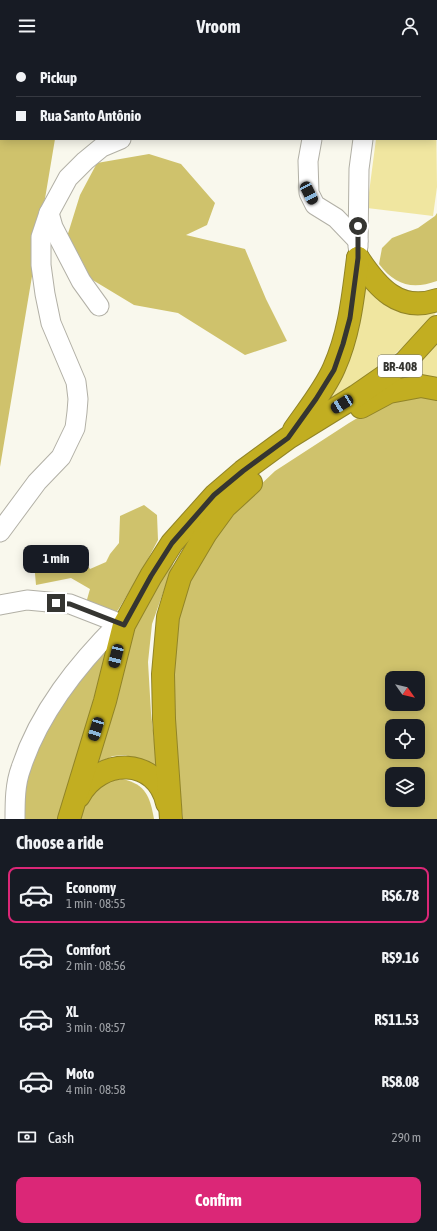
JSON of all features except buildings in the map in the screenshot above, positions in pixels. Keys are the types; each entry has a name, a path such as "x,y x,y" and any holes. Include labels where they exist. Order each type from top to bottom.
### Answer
{"highway":[{"path":"358,250 372,278 388,294 402,301 414,304 437,300"},
{"path":"288,438 316,399 334,370 350,318 358,250"},
{"name":"BR-408","path":"69,816 105,702 122,624 172,543 214,495 243,471 288,438 356,396 405,362 437,328"},
{"name":"BR-408","path":"171,817 164,719 163,674 168,617 180,577 206,533 225,507 248,484 367,404 389,392 421,386 437,388"},
{"path":"69,816 80,794 89,782 101,773 115,768 130,768 144,772 156,781 165,793 171,817"}],"street":[{"path":"0,532 37,482 61,458 76,423 78,399 76,382 51,323 44,294 40,265 40,238 49,213 68,178 102,147 119,140"},
{"path":"312,140 308,161 309,193 315,205 336,218 358,250"},
{"path":"358,250 359,169 363,140"},
{"path":"49,213 53,227 81,281 99,306"},
{"path":"0,604 27,600 70,604 122,624 97,645 82,663 43,718 20,769 17,786 15,819"}],"shaded area":[{"path":"0,140 55,140 0,467"},
{"path":"376,140 436,140 437,187 433,216 367,208"},
{"path":"149,154 181,164 215,203 207,225 186,235 245,249 266,299 287,341 245,355 178,313 134,305 86,276 66,240 80,195 97,163"},
{"path":"437,213 437,281 428,284 412,285 405,284 391,277 379,264 382,248 392,238 418,228"},
{"path":"360,275 437,311 429,323 384,364 313,414"},
{"path":"437,333 437,379 376,386"},
{"path":"437,396 437,819 183,819 167,672 180,603 205,548 256,489 275,471 369,411 401,397"},
{"path":"144,505 157,515 158,540 118,610 112,616 86,603 90,589 71,578 36,585 34,562 45,552 64,558 80,556 90,569 106,562 110,554 119,543 120,516"},
{"path":"177,553 152,624 148,662 151,713 157,766 125,755 113,756 94,764 135,621"},
{"path":"114,634 59,819 19,819 34,737"},
{"path":"122,779 137,784 146,793 151,804 154,819 76,819 91,794 110,781"}],"route":[{"path":"56,603 70,604 124,625 151,576 172,543 214,495 243,471 288,438 316,399 334,370 343,344 350,318 355,283 358,258 358,226"}]}
